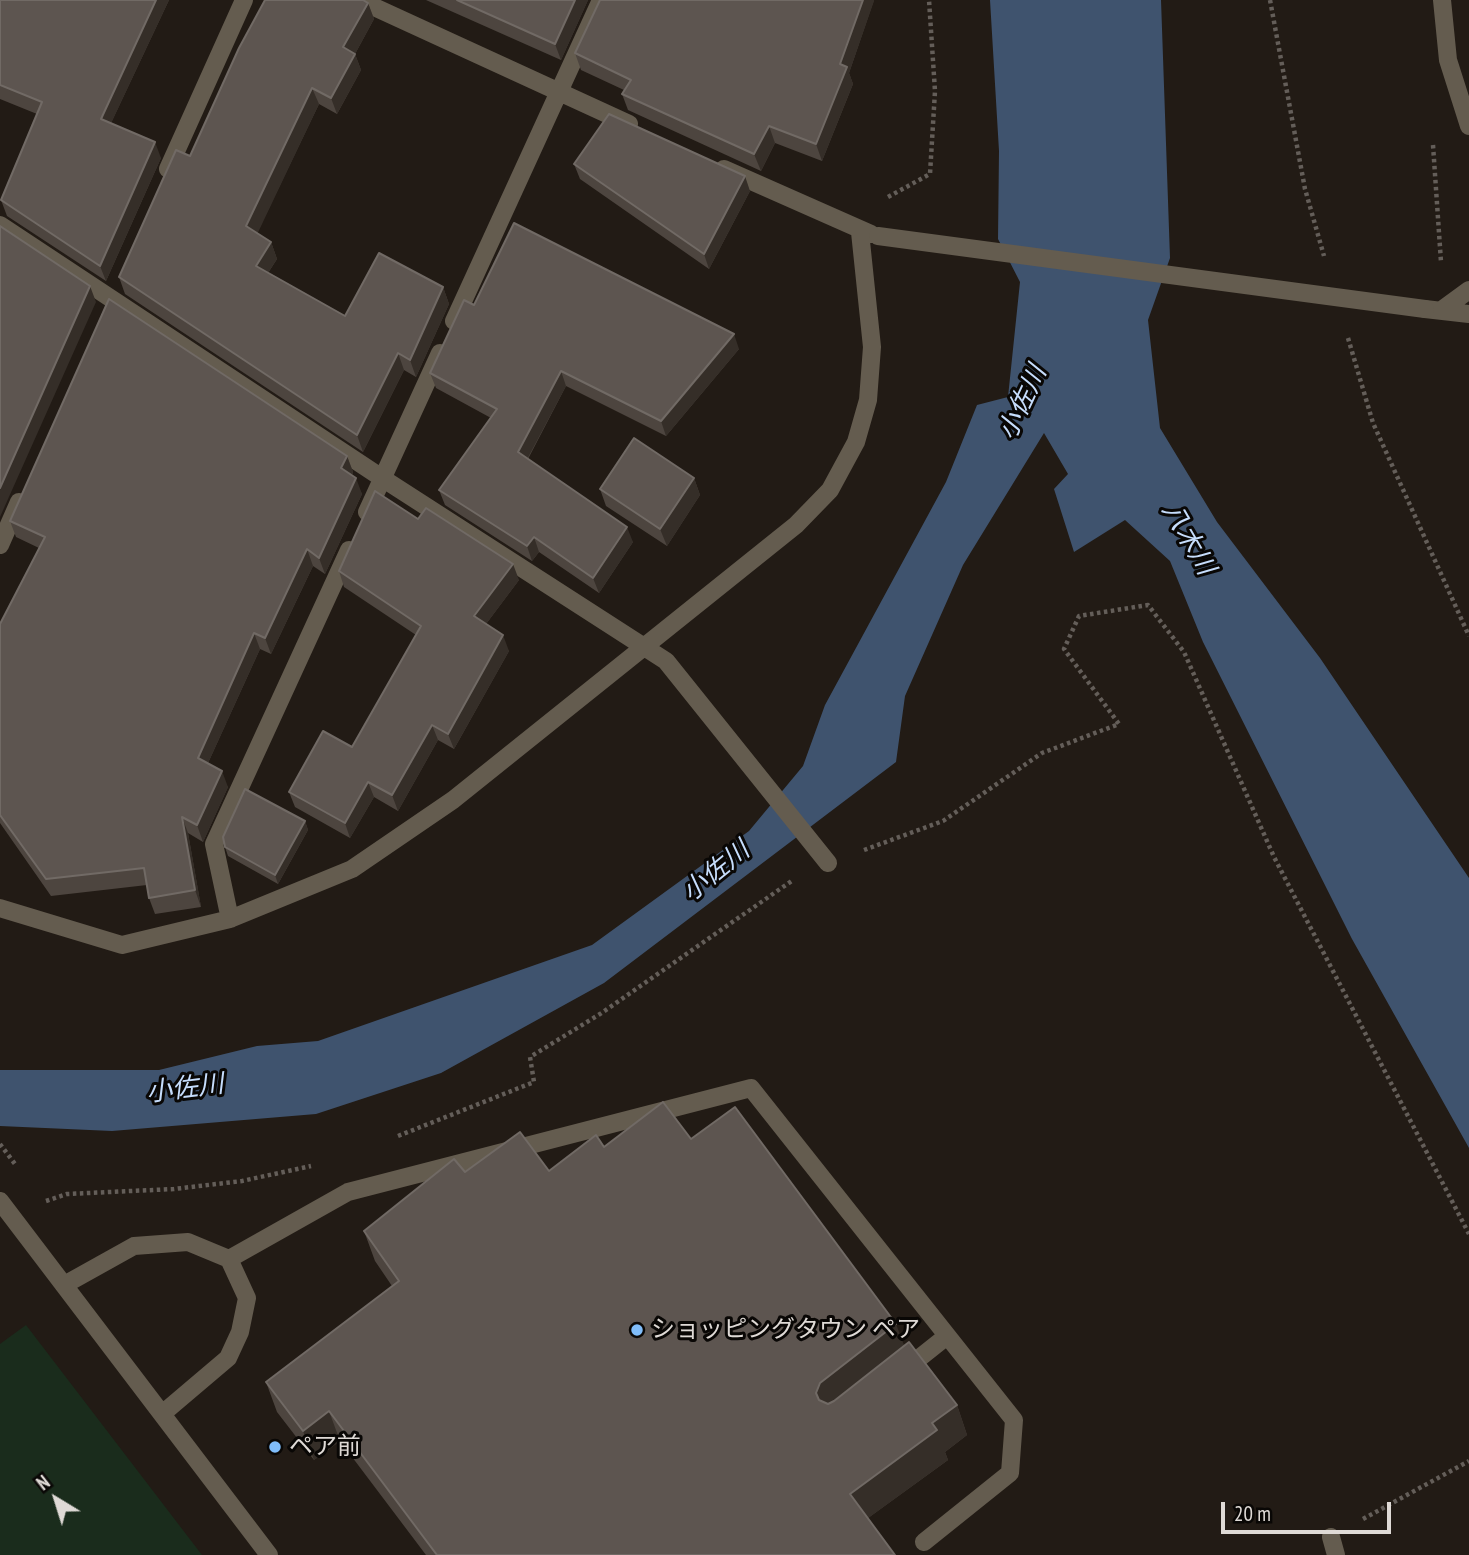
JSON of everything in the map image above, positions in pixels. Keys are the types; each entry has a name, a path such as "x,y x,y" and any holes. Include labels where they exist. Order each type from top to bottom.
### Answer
{"street":[{"path":"160,187 244,0"},
{"path":"359,0 647,133"},
{"path":"230,919 215,844 601,0"},
{"path":"1442,0 1448,60 1468,125"},
{"path":"710,162 860,232 878,236 1469,314"},
{"path":"0,225 382,478 666,661 828,863"},
{"path":"0,908 122,945 230,919 352,869 453,800 796,525 830,490 856,442 867,400 872,347 860,232"},
{"path":"1434,309 1466,293"},
{"path":"0,544 28,483"},
{"path":"229,1259 348,1192 751,1088 1014,1420 1010,1473 924,1542"},
{"path":"5,1207 269,1555"},
{"path":"64,1285 134,1246 188,1242 229,1259 247,1298 240,1332 228,1358 162,1414"},
{"path":"893,1379 947,1336"},
{"path":"1331,1537 1336,1555"}],"path":[{"path":"860,232 871,206 930,174 935,90 929,0"},
{"path":"1466,293 1441,264 1433,144 1468,125"},
{"path":"396,1136 534,1082 530,1057 600,1014 812,867 943,821 1042,753 1119,724 1064,649 1079,616 1148,605 1184,652 1274,857 1469,1234"},
{"path":"0,1144 24,1175"},
{"path":"5,1207 67,1194 174,1189 243,1181 318,1164"},
{"path":"1331,1537 1469,1461"}],"green space":[{"path":"26,1325 202,1555 0,1555 0,1344"}],"water":[{"path":"990,0 1161,0 1170,258 1148,320 1160,428 1217,522 1320,658 1469,878 1469,1148 1352,939 1203,642 1170,561 1125,520 1074,552 1054,489 1068,474 1044,433 963,565 905,696 896,762 604,983 441,1073 316,1114 112,1131 0,1126 0,1070 159,1070 257,1046 318,1041 592,945 749,831 803,766 825,705 946,482 977,405 1008,397 1020,282 998,239 999,151"}],"building":[{"path":"0,0 156,0 101,119 155,142 100,266 1,200 42,102 0,85"},
{"path":"265,0 363,0 368,3 343,47 355,54 331,98 312,88 246,226 271,242 256,266 345,316 379,253 443,287 410,360 398,353 357,435 119,277 176,150 190,156 239,48"},
{"path":"457,0 575,0 555,44"},
{"path":"600,0 863,0 840,64 847,67 816,144 769,126 754,154 622,94 631,80 575,53"},
{"path":"609,114 745,176 704,254 574,164"},
{"path":"514,223 734,334 661,421 561,371 518,452 627,527 593,578 534,537 527,546 439,490 497,409 430,373 464,300 474,305"},
{"path":"0,226 90,286 0,488"},
{"path":"109,299 347,456 341,468 356,478 319,558 307,549 265,638 254,633 198,758 222,771 197,825 182,817 195,890 149,898 144,868 46,879 0,815 0,624 45,537 10,521"},
{"path":"634,438 694,478 660,529 600,489"},
{"path":"375,491 418,519 426,508 513,564 474,616 503,635 448,734 432,725 392,795 368,782 345,823 289,792 323,731 352,747 421,626 339,571"},
{"path":"245,789 305,821 275,875 225,847 223,837"},
{"name":"ショッピングタウン ペア","path":"663,1102 691,1139 735,1107 896,1324 820,1383 816,1393 819,1400 828,1404 834,1401 909,1342 957,1405 932,1423 937,1430 850,1494 895,1555 437,1555 329,1411 303,1431 266,1382 399,1281 364,1231 454,1159 465,1172 520,1132 549,1171 596,1135 604,1147"}],"place":[{"name":"ショッピングタウン ペア","path":"637,1330"},
{"name":"ペア前","path":"275,1447"}],"water label":[{"name":"小佐川","path":"1023,403"},
{"name":"八木川","path":"1188,539"},
{"name":"小佐川","path":"716,872"},
{"name":"小佐川","path":"185,1089"}]}
